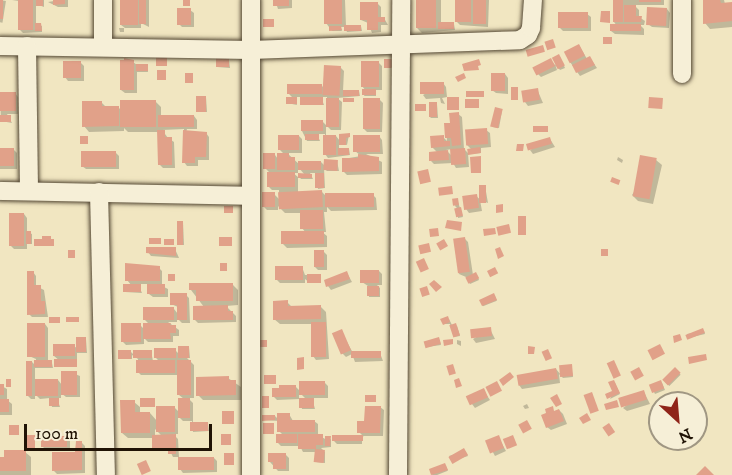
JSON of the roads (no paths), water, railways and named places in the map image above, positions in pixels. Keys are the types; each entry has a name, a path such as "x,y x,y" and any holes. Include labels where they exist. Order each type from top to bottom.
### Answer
{"street":[{"path":"103,0 103,46"},
{"path":"251,0 251,475"},
{"path":"398,475 401,0"},
{"path":"0,46 251,50 520,40 528,35 531,28 533,0"},
{"path":"682,0 682,74"},
{"path":"27,46 29,190"},
{"path":"0,191 251,196"},
{"path":"99,192 106,475"}]}
